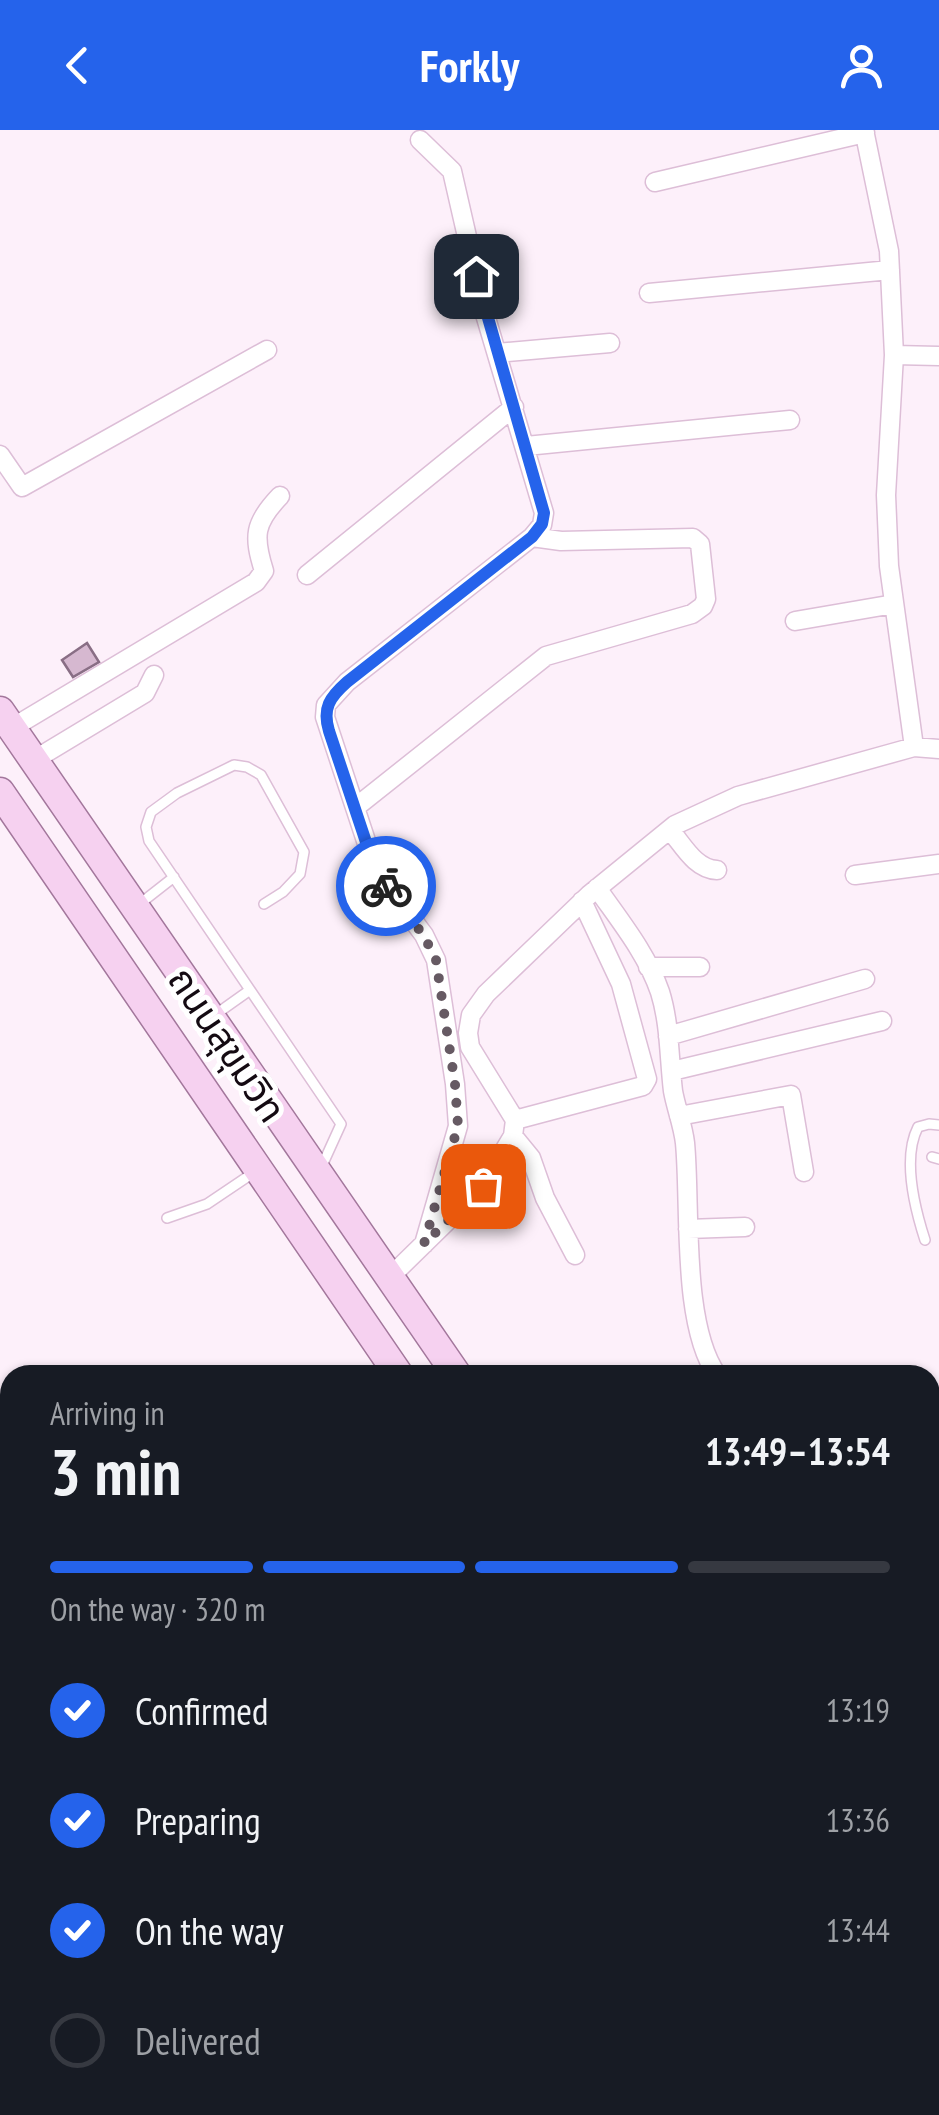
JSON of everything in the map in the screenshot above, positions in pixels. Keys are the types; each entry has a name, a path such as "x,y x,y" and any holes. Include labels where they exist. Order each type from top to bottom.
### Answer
{"main road":[{"name":"ถนนสุขุมวิท","path":"6,720 450,1365"},
{"name":"ถนนสุขุมวิท","path":"0,792 392,1365"},
{"path":"174,1044 210,1018"}],"street":[{"path":"654,182 864,131 890,270 894,355 886,495 888,566 914,747"},
{"path":"420,140 452,171 484,312 544,513 542,524 532,537 334,693 326,705 325,718 376,872 424,936 436,960 458,1126 424,1244"},
{"path":"649,293 890,270"},
{"path":"497,353 610,343"},
{"path":"0,455 22,486 267,350"},
{"path":"894,355 939,356"},
{"path":"307,575 514,408"},
{"path":"526,446 790,420"},
{"path":"6,720 256,582 264,571 256,545 258,527 280,496"},
{"path":"356,806 546,656 692,614 706,599 700,544 693,538 532,537"},
{"path":"795,621 894,604"},
{"path":"34,760 144,693 154,675"},
{"path":"575,1255 545,1198 531,1158 470,1048 471,1015 486,994 582,901 670,830 738,796 914,747 939,749"},
{"path":"670,830 706,870 716,870"},
{"path":"855,875 939,864"},
{"path":"597,888 637,945 660,992 684,1140 698,1330 713,1365"},
{"path":"389,1278 483,1186 514,1128 643,1086 647,1080 622,984 582,901"},
{"path":"648,967 700,967"},
{"path":"668,1036 866,979"},
{"path":"672,1072 882,1021"},
{"path":"679,1116 790,1096 804,1172"},
{"path":"688,1229 745,1226"}],"lane":[{"path":"264,904 300,874 304,852 261,775 247,767 234,766 177,793 152,812 146,826 149,841 341,1124 318,1175"},
{"path":"134,908 174,877"},
{"path":"210,1018 250,990"},
{"path":"925,1240 912,1201 913,1138 918,1127 939,1126"},
{"path":"167,1218 207,1204 259,1169"}],"building":[{"path":"87,643 99,662 73,677 62,660"}],"way so far":[{"path":"386,886 424,936 436,960 455,1084 458,1126 424,1244 483,1186"}],"route":[{"path":"386,886 376,872 329,731 326,705 347,682 532,537 542,524 544,513 476,276"}]}
